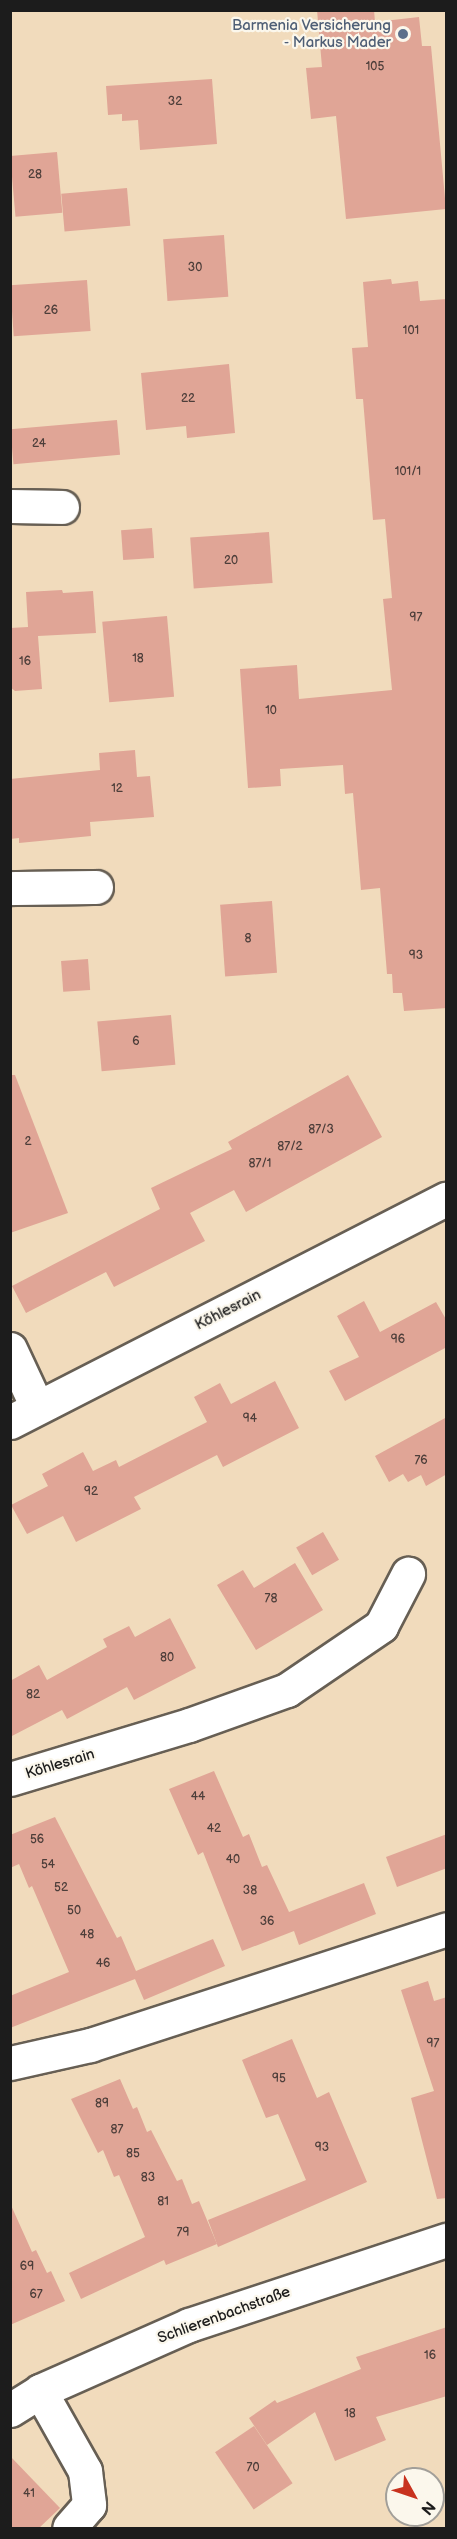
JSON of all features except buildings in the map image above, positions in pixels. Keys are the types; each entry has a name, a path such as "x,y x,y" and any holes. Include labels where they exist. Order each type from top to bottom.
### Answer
{"street":[{"path":"10,506 62,507"},
{"path":"10,888 96,888"},
{"name":"Köhlesrain","path":"24,1414 447,1199"},
{"path":"10,1349 24,1414"},
{"name":"Köhlesrain","path":"10,1779 189,1725 287,1690 381,1626 408,1574"},
{"path":"10,2063 90,2045 447,1929"},
{"name":"Schlierenbachstraße","path":"10,2410 40,2391 189,2325 447,2240"},
{"path":"40,2391 85,2471 89,2505 69,2529"}],"place":[{"name":"Barmenia Versicherung - Markus Mader","path":"403,34"}]}
